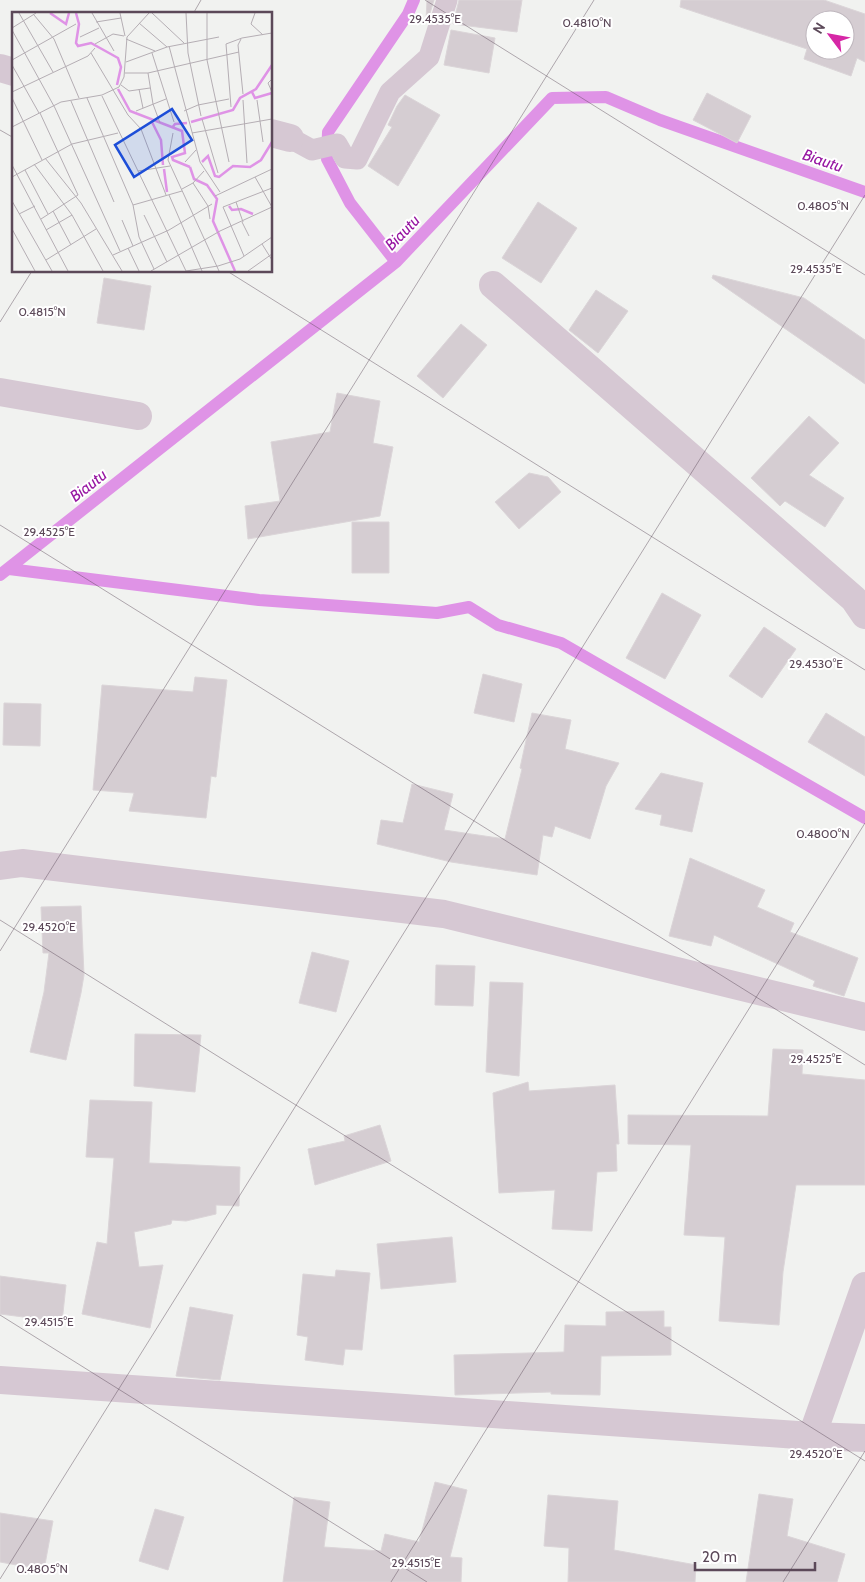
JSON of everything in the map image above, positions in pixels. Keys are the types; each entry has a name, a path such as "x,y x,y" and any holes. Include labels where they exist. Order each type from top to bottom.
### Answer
{"street":[{"path":"493,285 854,599 865,615"},
{"path":"0,392 138,416"},
{"path":"0,866 22,863 444,914 865,1017"},
{"path":"812,1436 865,1286"},
{"path":"0,1380 812,1436 865,1438"}],"lane":[{"path":"291,141 337,144 345,158 357,159 390,92 429,57 447,0"}],"building":[{"path":"427,0 434,0 428,20 426,20"},
{"path":"459,0 522,0 517,32 453,24"},
{"path":"681,0 824,0 853,10 805,10 805,48 680,7"},
{"path":"855,11 865,14 865,62 857,58 851,76 807,60 855,60"},
{"path":"451,30 495,38 489,73 444,65"},
{"path":"707,93 751,116 737,143 693,120"},
{"path":"405,95 440,115 398,186 368,166 392,127 388,125 397,106"},
{"path":"538,202 577,228 541,283 502,258"},
{"path":"713,275 804,298 865,340 865,384 712,278"},
{"path":"104,278 151,286 144,330 97,323"},
{"path":"596,290 628,311 598,353 569,330"},
{"path":"461,324 487,345 443,398 417,376"},
{"path":"337,393 380,401 373,443 393,447 380,516 248,539 245,506 280,501 271,442 330,432"},
{"path":"809,416 839,443 809,475 844,498 825,527 785,501 780,506 751,478"},
{"path":"529,473 548,477 561,492 519,529 495,502"},
{"path":"352,522 389,522 389,573 352,573"},
{"path":"662,593 701,615 665,679 626,658"},
{"path":"764,627 796,649 762,698 729,676"},
{"path":"483,674 522,684 514,722 474,713"},
{"path":"195,677 227,680 216,777 211,776 206,818 129,811 134,793 93,790 102,685 193,692"},
{"path":"4,703 41,704 40,746 3,745"},
{"path":"532,713 571,720 565,749 619,763 606,786 590,839 555,826 552,837 543,835 537,875 451,862 377,844 381,820 403,823 412,784 453,794 444,830 505,839 522,769 520,768"},
{"path":"826,713 865,737 865,776 808,742"},
{"path":"661,773 703,783 692,832 660,825 662,815 635,809"},
{"path":"690,858 765,890 757,907 794,923 790,932 858,958 844,996 813,986 815,981 714,935 711,946 669,936"},
{"path":"81,906 84,975 66,1060 30,1052 44,992 49,953 43,953 41,907"},
{"path":"312,952 349,961 336,1012 299,1003"},
{"path":"436,965 475,966 473,1006 435,1005"},
{"path":"490,982 523,983 519,1076 486,1072"},
{"path":"135,1034 201,1035 195,1092 134,1086"},
{"path":"773,1049 803,1050 802,1074 865,1080 865,1185 796,1185 783,1272 779,1325 719,1321 725,1237 684,1235 691,1145 628,1144 628,1115 768,1116"},
{"path":"528,1082 529,1091 615,1085 619,1144 616,1144 617,1171 597,1172 592,1231 552,1229 555,1190 499,1193 493,1093"},
{"path":"90,1100 152,1102 149,1163 240,1167 239,1206 216,1205 216,1214 186,1221 172,1220 171,1224 134,1232 139,1267 163,1265 150,1328 82,1314 97,1242 107,1244 114,1158 86,1157"},
{"path":"380,1125 391,1161 315,1185 308,1149 345,1141 344,1136"},
{"path":"452,1237 456,1282 381,1289 377,1244"},
{"path":"336,1270 370,1273 362,1350 345,1349 343,1365 305,1360 308,1337 297,1335 303,1274 335,1277"},
{"path":"0,1276 66,1285 62,1322 0,1314"},
{"path":"190,1307 233,1315 220,1380 176,1376"},
{"path":"664,1311 664,1327 671,1327 671,1355 601,1356 600,1395 551,1394 551,1392 455,1395 454,1355 564,1352 565,1325 606,1326 606,1312"},
{"path":"435,1482 467,1490 450,1557 462,1558 461,1582 283,1582 294,1497 330,1502 324,1547 381,1551 385,1534 419,1542"},
{"path":"759,1494 793,1499 787,1536 845,1554 837,1582 746,1582"},
{"path":"548,1495 618,1501 614,1550 696,1565 695,1582 568,1582 569,1548 544,1546"},
{"path":"155,1509 184,1517 168,1570 139,1561"},
{"path":"0,1513 53,1521 44,1570 0,1562"}],"waterway":[{"path":"396,262 350,203 327,159 328,132 408,14 414,0"},
{"name":"Biautu","path":"0,575 396,262 552,98 606,97 660,120 865,192"},
{"path":"9,569 259,600 437,613 469,607 498,625 561,643 865,818"}]}
